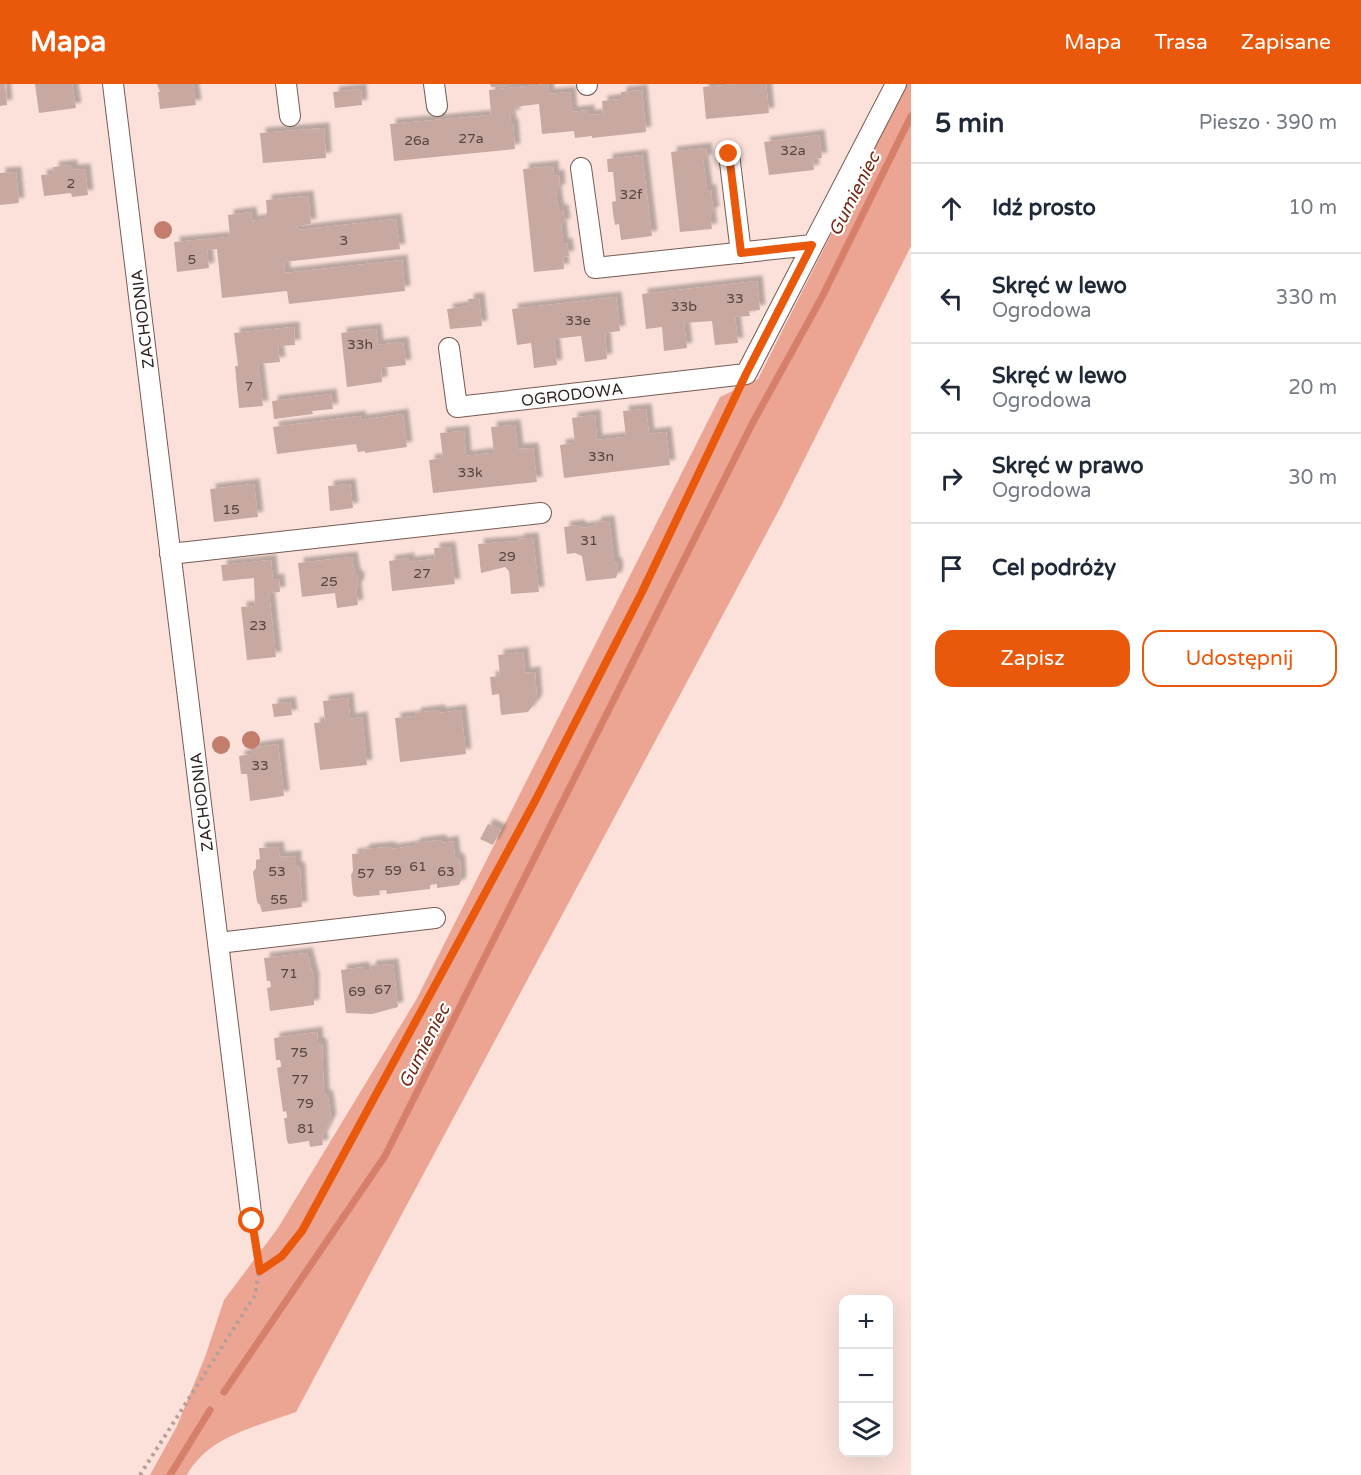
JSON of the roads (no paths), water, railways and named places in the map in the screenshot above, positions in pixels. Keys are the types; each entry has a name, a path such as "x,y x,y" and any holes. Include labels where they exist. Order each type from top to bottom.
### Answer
{"street":[{"name":"ZACHODNIA","path":"113,84 252,1221"},
{"path":"286,84 290,116"},
{"path":"434,84 437,106"},
{"path":"581,168 595,268 812,245 896,84"},
{"path":"729,154 741,253"},
{"name":"OGRODOWA","path":"449,348 458,407 746,374 812,245"},
{"path":"170,554 541,513"},
{"path":"218,943 435,918"}],"waterway":[{"name":"Gumieniec","path":"224,1392 385,1156 752,424 822,297 911,116"},
{"name":"Gumieniec","path":"170,1475 210,1410"}]}
